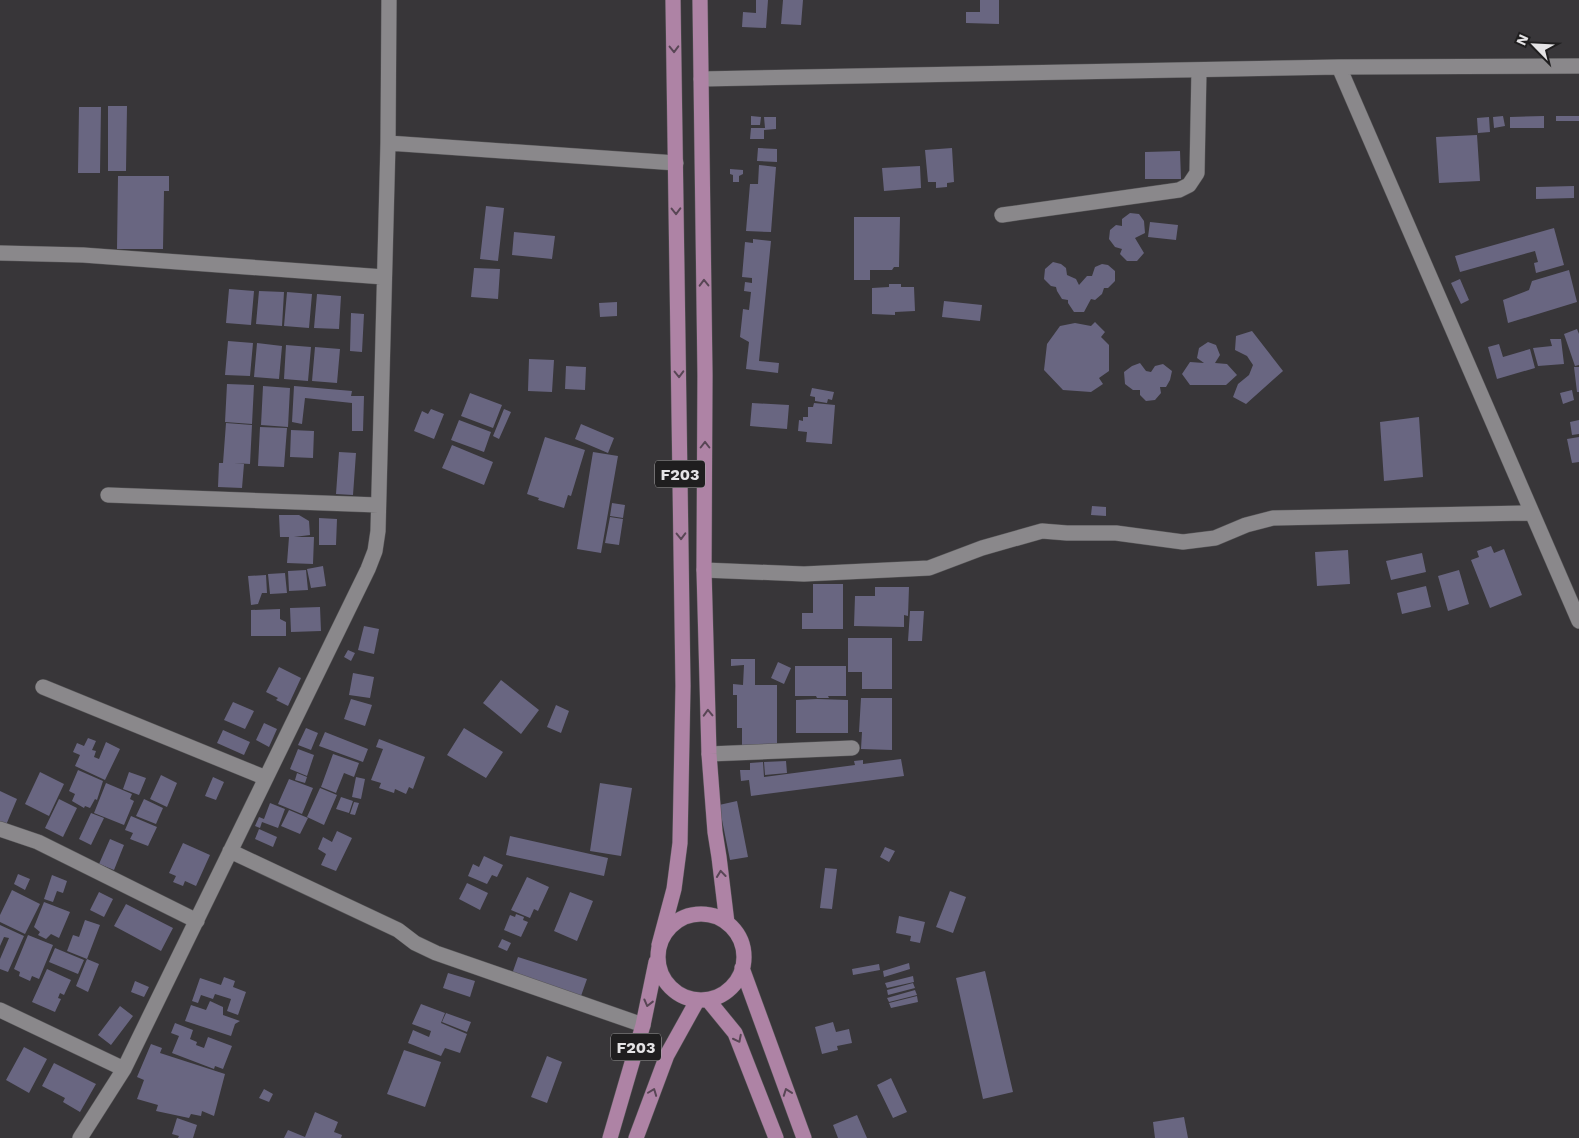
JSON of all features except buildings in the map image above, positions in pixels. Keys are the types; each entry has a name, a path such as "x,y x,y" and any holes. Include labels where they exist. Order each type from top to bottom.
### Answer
{"main road":[{"name":"F203","path":"610,1138 654,981 658,950 674,889 680,843 683,686 673,0"},
{"name":"F203","path":"700,0 705,375 704,570 710,754 715,832 727,923"},
{"path":"701,914 715,916 727,923 738,935 743,951 742,968 734,985 726,992 703,1000 686,998 668,986 662,977 658,950 666,933 675,922 687,916 701,914"},
{"path":"742,968 804,1138"},
{"name":"F203","path":"636,1138 667,1055 703,1000"},
{"path":"703,1000 735,1032 776,1138"}],"street":[{"path":"80,1138 124,1070 368,569 375,551 378,505 388,143 389,0"},
{"path":"701,79 1339,66 1579,66"},
{"path":"1339,66 1579,621"},
{"path":"1002,215 1180,190 1189,185 1197,172 1199,70"},
{"path":"388,143 676,163"},
{"path":"0,253 83,255 384,277"},
{"path":"108,495 378,505"},
{"path":"704,570 804,574 929,568 982,548 1042,531 1116,533 1183,542 1215,538 1273,518 1532,513"},
{"path":"43,687 266,778"},
{"path":"710,754 852,748"},
{"path":"0,829 38,842 197,921"},
{"path":"230,851 398,930 436,953 642,1025"},
{"path":"0,1010 124,1070"}]}
